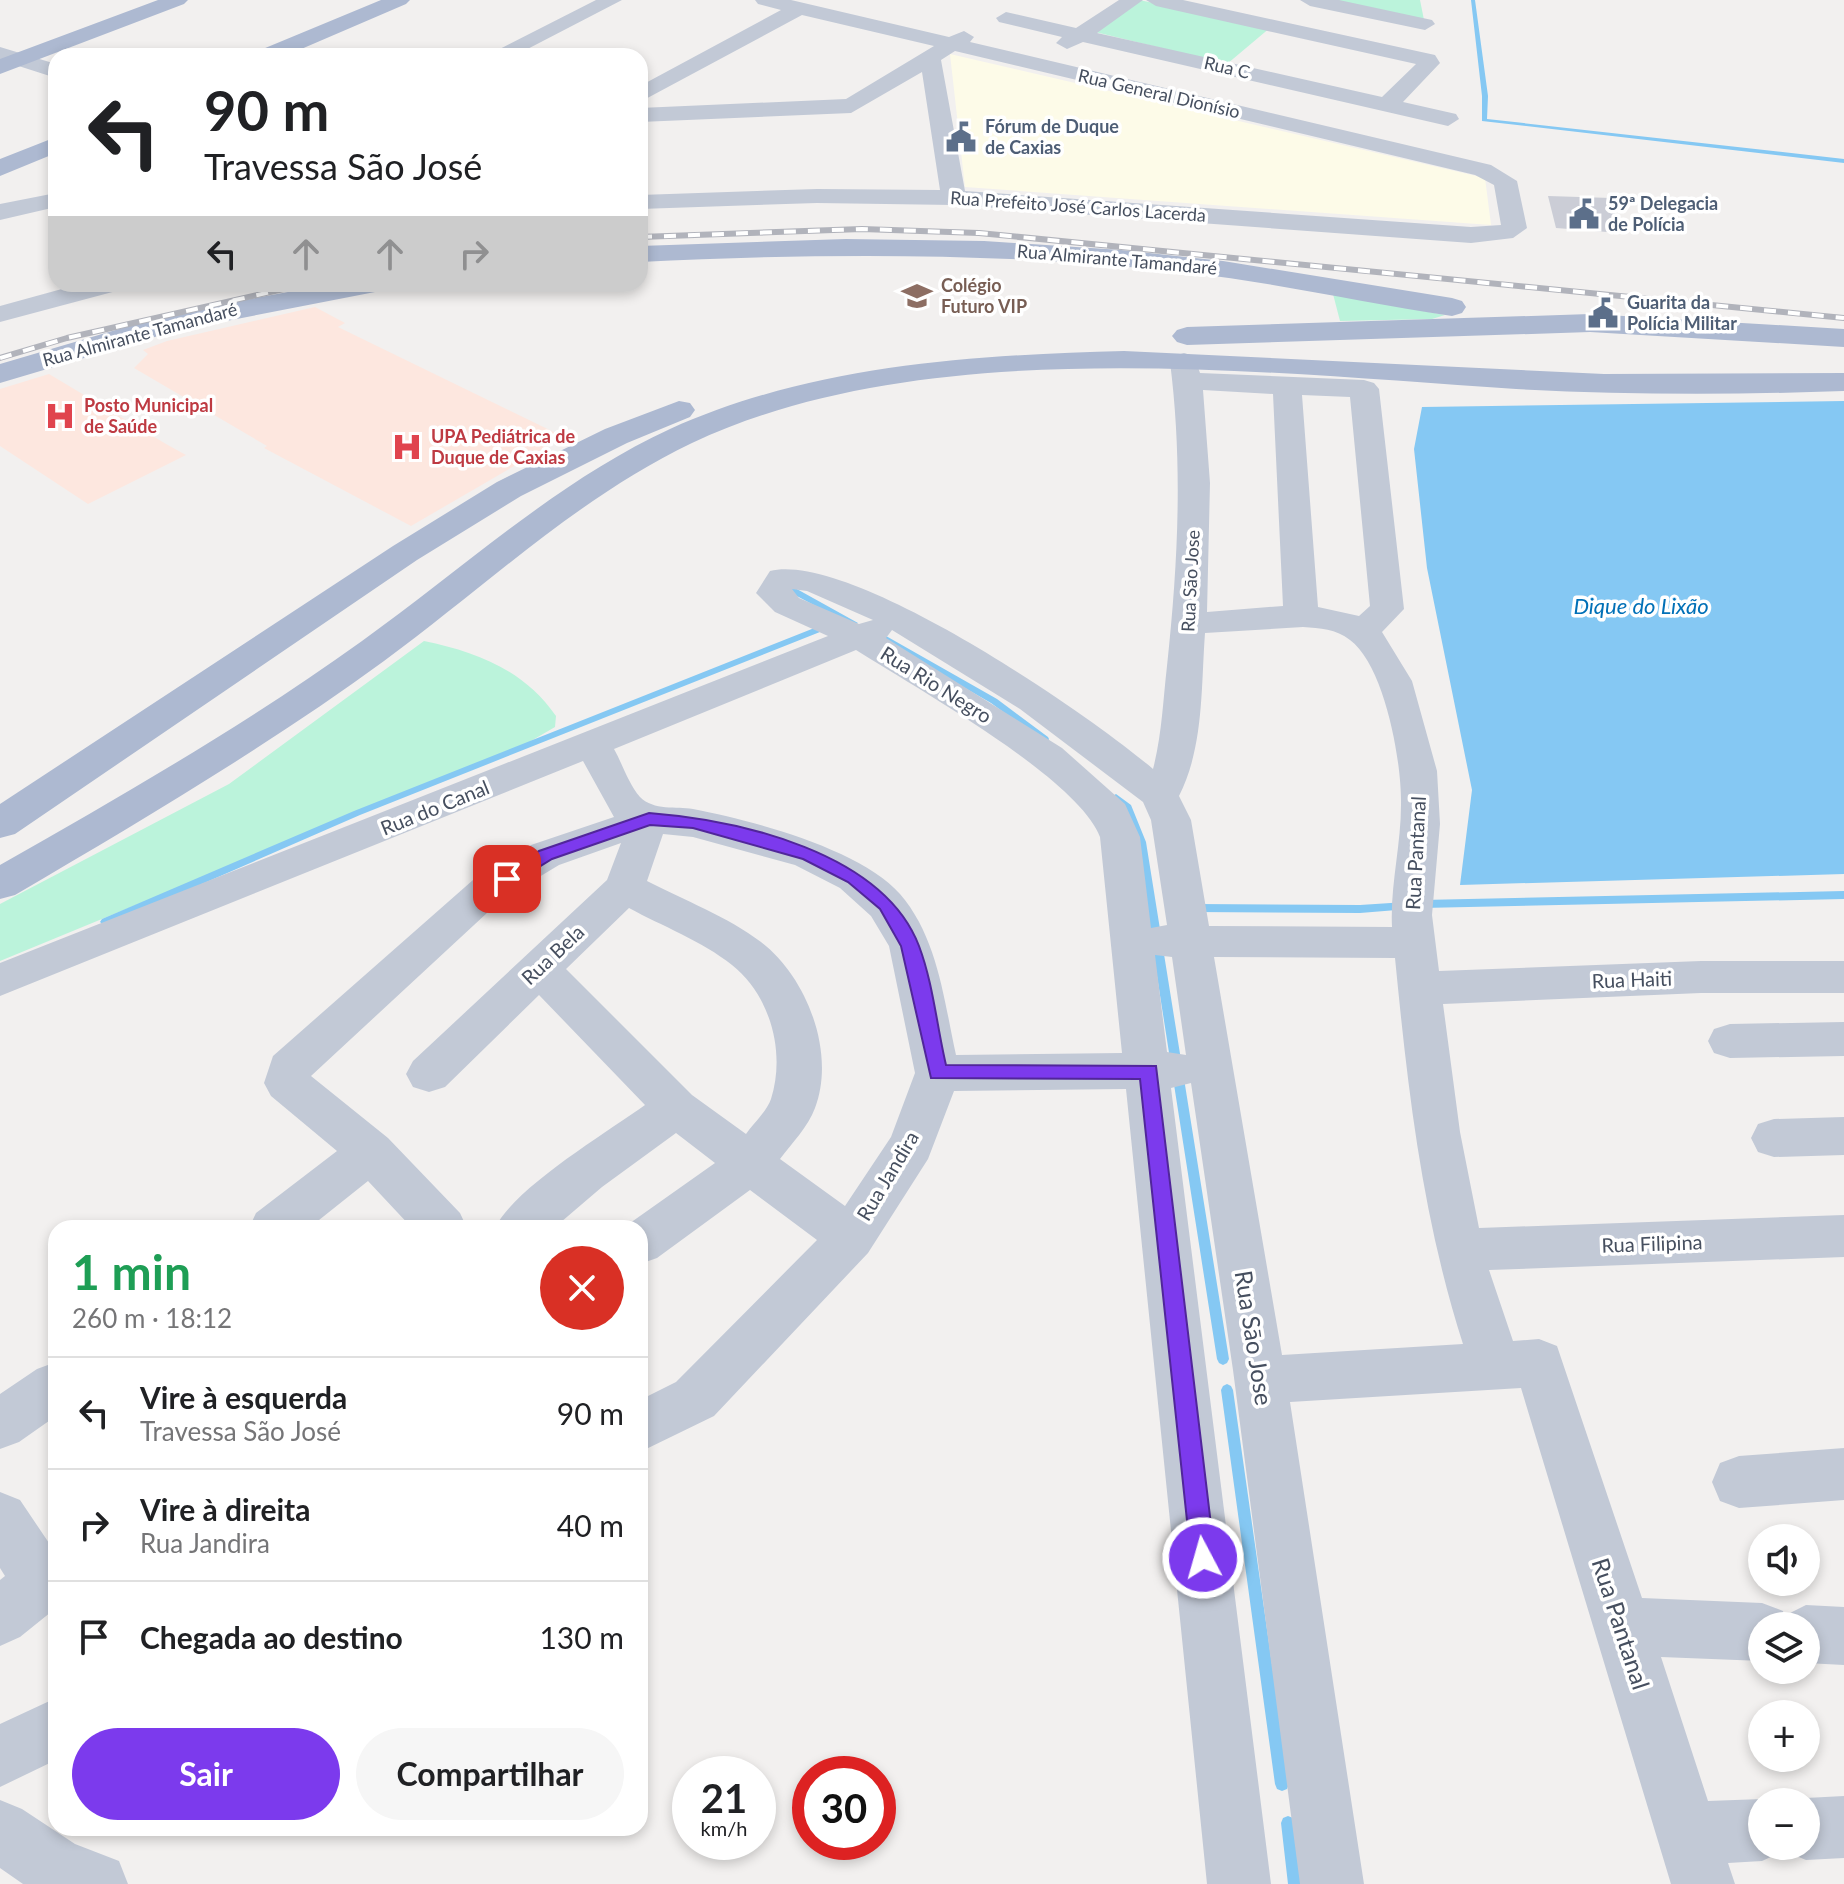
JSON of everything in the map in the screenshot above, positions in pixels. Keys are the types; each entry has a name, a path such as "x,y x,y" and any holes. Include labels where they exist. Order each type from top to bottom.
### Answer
{"main road":[{"path":"7,60 177,0"},
{"path":"285,48 399,0"},
{"path":"0,168 48,147"},
{"name":"Rua Almirante Tamandaré","path":"648,253 747,247 924,246 1083,255 1190,265 1425,304 1590,323"},
{"name":"Rua Almirante Tamandaré","path":"0,374 170,323 333,292"},
{"path":"0,824 405,553 509,489 616,436 747,385 849,357 1054,340 1590,323 1844,338"},
{"path":"1365,330 1609,337 1636,339 1658,348 1663,357 1662,369 1648,379 1625,385"},
{"path":"1780,385 1737,359 1732,351 1733,344 1755,335 1844,338"},
{"path":"0,884 186,777 370,653 539,522 631,463 729,417 857,382 916,371 994,364 1625,385 1844,382"},
{"path":"405,553 539,522"}],"street":[{"path":"513,48 612,0"},
{"name":"Rua General Dionísio","path":"765,0 939,50 1034,65 1496,175 1505,181 1509,191 1514,228"},
{"path":"648,115 843,107 856,103 939,50 1036,0"},
{"path":"1034,65 1133,0"},
{"path":"1156,0 1422,57 1429,63 1388,104"},
{"path":"1244,19 1269,0"},
{"path":"1310,0 1425,24"},
{"path":"648,91 799,8"},
{"name":"Rua C","path":"992,25 1079,35 1448,119"},
{"path":"1183,100 1282,27"},
{"path":"939,50 954,198"},
{"path":"1110,83 1154,52"},
{"path":"7,60 48,69"},
{"path":"1411,83 1435,87"},
{"name":"Rua Prefeito José Carlos Lacerda","path":"648,202 817,196 954,198 1471,235 1504,233 1514,228"},
{"path":"0,212 48,202"},
{"path":"0,314 81,292"},
{"path":"1186,372 1287,385 1364,389 1387,609 1362,632 1341,621 1301,617 1189,624"},
{"name":"Rua Sāo Jose","path":"1186,372 1196,500 1189,624 1174,772 1160,796 1171,820 1155,879 1164,938 1206,1069 1260,1380 1332,1884"},
{"path":"1287,385 1301,617"},
{"name":"Rua Rio Negro","path":"864,627 836,588 794,576 782,578 773,593 787,605 864,627 1049,757 1111,814"},
{"path":"864,627 1037,704 1119,760 1160,796"},
{"name":"Rua do Canal","path":"0,980 592,743 864,627"},
{"name":"Rua Pantanal","path":"1362,632 1379,649 1402,705 1420,789 1411,888 1416,955 1428,1066 1459,1250 1517,1364 1621,1626 1695,1859"},
{"path":"592,743 626,806 649,819 693,823 808,855 854,878 886,905 910,946 938,1073 1206,1069"},
{"name":"Rua Sāo Jose","path":"1111,814 1120,837 1155,879"},
{"path":"435,1220 371,1152 287,1083 289,1069 487,890 545,855 649,819"},
{"name":"Rua Bela","path":"429,1074 625,887 649,819"},
{"path":"625,887 745,952 768,973 781,995 800,1051 793,1106 750,1164 648,1237"},
{"name":"Rua Sāo Jose","path":"1164,938 1153,1071 1239,1884"},
{"name":"Rua Haiti","path":"1164,938 1701,977 1844,977"},
{"path":"539,968 676,1108 851,1238"},
{"path":"1730,1041 1844,1039"},
{"name":"Rua Jandira","path":"648,1423 695,1399 851,1238 911,1145 938,1073"},
{"path":"529,1220 585,1173 676,1108"},
{"path":"1774,1138 1844,1136"},
{"path":"283,1220 371,1152"},
{"name":"Rua Filipina","path":"1459,1250 1844,1236"},
{"path":"1260,1380 1517,1364"},
{"path":"0,1424 48,1391"},
{"path":"1739,1482 1844,1474"},
{"path":"0,1519 33,1590"},
{"path":"1621,1626 1748,1631"},
{"path":"1820,1635 1844,1636"},
{"path":"0,1757 48,1732"},
{"path":"1820,1828 1844,1827"},
{"path":"0,1831 55,1868 96,1884"},
{"path":"1695,1859 1748,1836"}],"shaded area":[{"name":"Fórum de Duque de Caxias","path":"950,54 1485,178 1491,225 965,187"},
{"path":"315,307 345,323 338,327 564,437 411,526 264,448 267,446 134,368 148,354 143,350 167,341"},
{"name":"Posto Municipal de Saúde","path":"49,374 186,455 88,504 0,446 0,389"}],"green space":[{"path":"1139,0 1271,27 1227,64 1091,31"},
{"path":"1329,0 1420,0 1424,20"},
{"path":"1333,294 1445,315 1432,319 1340,321"},
{"path":"424,641 481,657 514,675 529,686 556,716 555,727 524,745 0,961 0,904 229,784"}],"water":[{"name":"Dique do Lixão","path":"1844,401 1844,874 1460,885 1472,790 1427,568 1414,449 1422,407"}],"building":[{"name":"59ª Delegacia de Polícia","path":"1548,196 1611,198 1620,233 1556,228"}],"waterway":[{"path":"1473,0 1485,96 1484,120 1844,161"},
{"path":"783,585 854,623"},
{"path":"105,922 357,813 827,626"},
{"path":"879,635 994,701 1045,739"},
{"path":"1116,797 1128,807 1141,842 1223,1359"},
{"path":"1422,904 1844,895"},
{"path":"1194,908 1360,909 1406,906"},
{"path":"1227,1390 1282,1784"},
{"path":"1288,1823 1296,1884"}],"railway":[{"path":"648,237 862,229 979,233 1844,318"},
{"path":"0,358 67,338 271,292"}],"place":[{"name":"Fórum de Duque de Caxias","path":"961,137"},
{"name":"59ª Delegacia de Polícia","path":"1584,214"},
{"name":"Colégio Futuro VIP","path":"917,296"},
{"name":"Guarita da Polícia Militar","path":"1603,313"},
{"name":"Posto Municipal de Saúde","path":"60,416"},
{"name":"UPA Pediátrica de Duque de Caxias","path":"407,447"}],"route":[{"path":"507,879 545,855 649,819 693,823 808,855 854,878 886,905 910,946 938,1073 1149,1072 1203,1558"}]}
